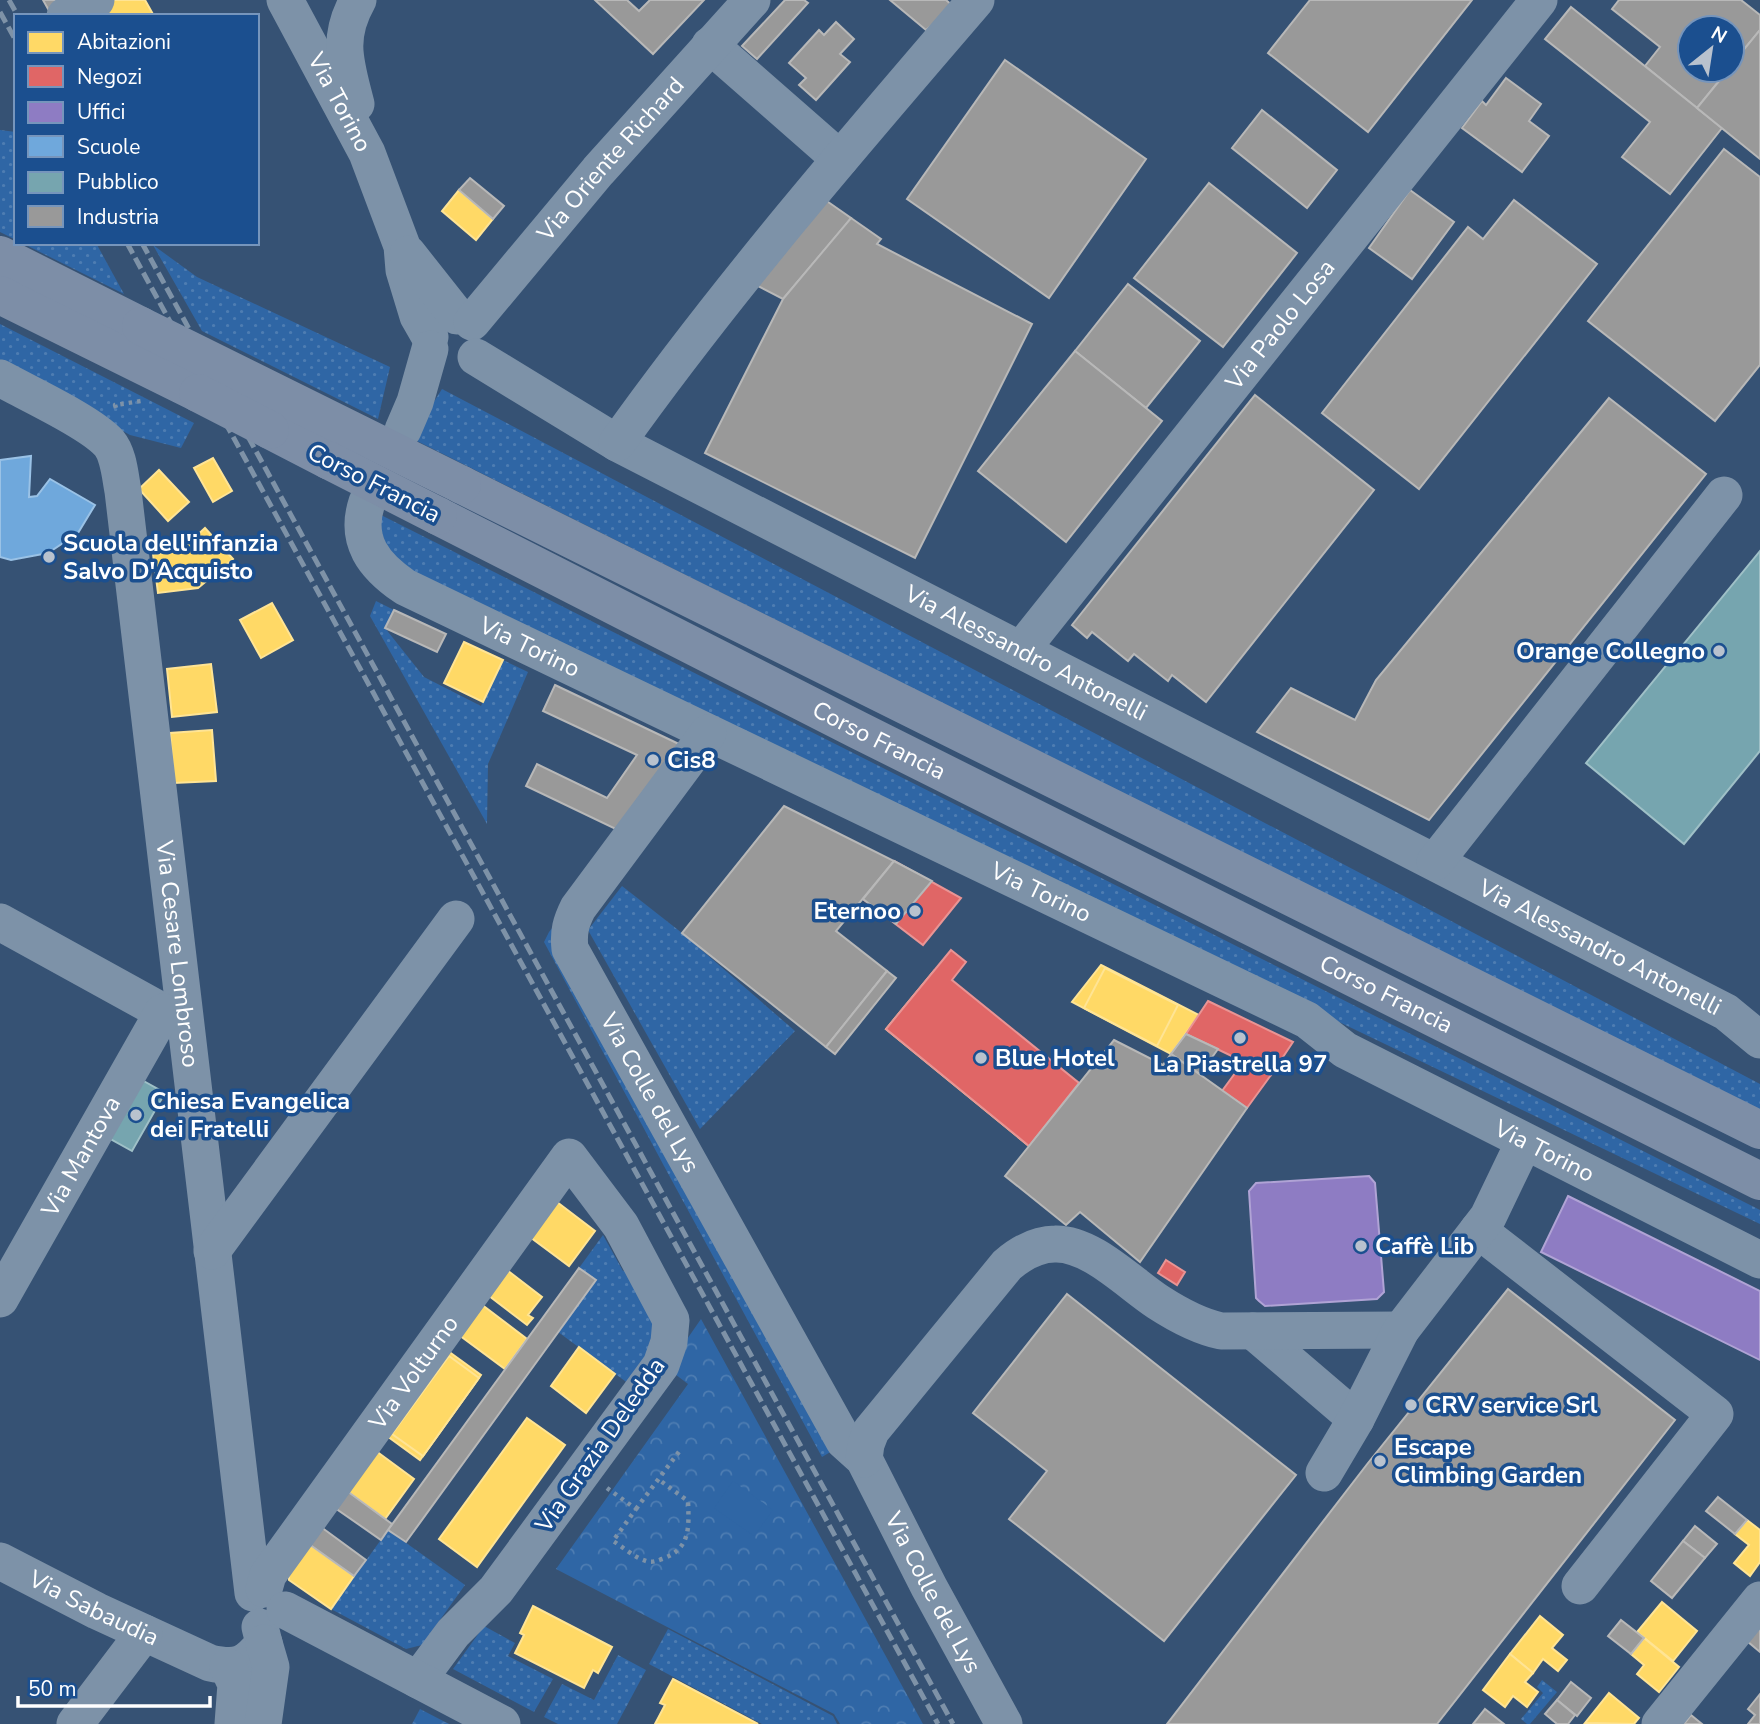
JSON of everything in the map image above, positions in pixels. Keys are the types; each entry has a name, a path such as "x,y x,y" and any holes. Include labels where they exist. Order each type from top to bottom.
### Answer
{"main road":[{"name":"Corso Francia","path":"0,255 1760,1130"},
{"name":"Corso Francia","path":"0,295 159,389 438,516 858,730 1760,1181"}],"street":[{"path":"69,14 96,0"},
{"name":"Via Torino","path":"285,0 367,153 402,246 453,336"},
{"path":"358,0 345,32 343,52 367,153"},
{"name":"Via Oriente Richard","path":"453,336 752,0"},
{"path":"617,443 664,378 840,159 975,0"},
{"name":"Via Paolo Losa","path":"1021,650 1539,0"},
{"path":"710,46 840,159"},
{"path":"403,430 415,402 453,336"},
{"name":"Via Alessandro Antonelli","path":"453,336 617,443 1726,1012 1760,1040"},
{"path":"0,378 92,429 110,444"},
{"name":"Via Cesare Lombroso","path":"110,444 123,491 174,1018 212,1251 265,1613 271,1667 263,1724"},
{"path":"1435,862 1724,495"},
{"name":"Via Torino","path":"367,502 363,521 367,549 375,562 405,587 1307,1020 1345,1050 1760,1260"},
{"name":"Via Colle del Lys","path":"708,733 578,908 568,934 570,949 844,1441 864,1459 929,1587 1004,1724"},
{"path":"212,1251 456,919"},
{"path":"0,922 174,1018"},
{"name":"Via Mantova","path":"0,1300 174,1018"},
{"path":"1324,1473 1356,1419 1401,1330 1488,1217 1524,1142"},
{"name":"Via Grazia Deledda","path":"418,1680 453,1633 496,1590 661,1364 669,1342 671,1320 621,1226 569,1157"},
{"name":"Via Volturno","path":"265,1613 268,1575 569,1157"},
{"path":"1478,1230 1714,1414 1580,1586"},
{"path":"864,1459 866,1444 872,1431 1007,1265 1020,1254 1038,1246 1056,1244 1075,1247 1093,1255 1157,1301 1184,1318 1207,1328 1221,1331 1401,1330"},
{"path":"1253,1331 1356,1419"},
{"name":"Via Sabaudia","path":"0,1561 144,1633 210,1663 228,1667"},
{"path":"1660,1724 1760,1600"},
{"path":"233,1724 236,1684 228,1667 244,1663 265,1613 418,1680 502,1724"},
{"path":"75,1724 144,1633"}],"path":[{"path":"110,444 123,428 115,405 159,389"},
{"path":"658,1479 688,1501 689,1527 685,1540 674,1555 653,1562 645,1561 613,1541 636,1509 658,1479 681,1448"},
{"path":"584,1471 636,1509"}],"green space":[{"path":"0,130 14,132 14,239 0,232"},
{"path":"26,245 97,245 124,294"},
{"path":"153,245 197,277 390,367 378,419 202,331"},
{"path":"0,324 194,423 181,448 130,435 0,363"},
{"path":"442,389 1760,1084 1760,1111 411,438"},
{"path":"375,512 1760,1210 1760,1224 385,564"},
{"path":"376,601 394,610 385,628 424,677 481,706 503,660 528,672 488,764 487,824 370,616"},
{"path":"622,886 682,933 795,1031 700,1129 588,930"},
{"path":"571,904 562,922 832,1451 822,1457 544,942"},
{"path":"603,1235 623,1271 633,1268 660,1340 629,1384 558,1332 595,1280 579,1268"},
{"path":"701,1319 923,1724 840,1724 834,1714 556,1569 688,1384 667,1368"},
{"path":"733,1481 773,1510 754,1536 714,1508"},
{"path":"388,1530 465,1585 422,1645 406,1649 331,1609"},
{"path":"484,1626 515,1643 508,1656 553,1679 534,1712 453,1669"},
{"path":"668,1629 833,1716 837,1724 762,1724 649,1664"},
{"path":"618,1655 646,1670 617,1724 558,1724 544,1717 562,1684 594,1700"},
{"path":"1542,1680 1557,1692 1530,1724 1527,1724 1521,1719 1543,1693 1537,1687"},
{"path":"420,1709 449,1724 412,1724"}],"building: Abitazioni":[{"path":"109,0 145,0 153,14 109,14 103,3"},
{"path":"459,190 493,219 476,240 442,211"},
{"path":"213,458 232,491 213,502 194,468"},
{"path":"159,470 189,502 168,521 139,489"},
{"path":"205,528 233,559 198,588 158,593 153,554 179,552"},
{"path":"272,603 293,640 261,658 240,620"},
{"path":"464,642 503,660 483,702 444,683"},
{"path":"211,664 217,712 172,717 167,669"},
{"path":"212,730 216,781 174,783 170,733"},
{"path":"1101,965 1199,1015 1171,1054 1072,1002"},
{"path":"1105,968 1178,1005 1157,1046 1084,1008"},
{"name":"Blue Hotel","path":"934,971 1076,1087 1029,1146 886,1029"},
{"path":"557,1202 595,1231 569,1266 530,1237"},
{"path":"503,1267 542,1297 528,1315 533,1318 527,1325 484,1292"},
{"path":"481,1304 527,1339 505,1369 459,1335"},
{"path":"579,1347 615,1374 586,1413 551,1386"},
{"path":"448,1351 481,1375 420,1460 387,1436"},
{"path":"449,1356 479,1378 423,1456 392,1434"},
{"path":"527,1418 565,1445 477,1567 439,1539"},
{"path":"376,1451 414,1479 385,1519 347,1491"},
{"path":"1747,1520 1760,1530 1760,1562 1750,1576 1734,1563 1749,1545 1735,1534"},
{"path":"309,1544 354,1576 331,1609 289,1580 289,1571"},
{"path":"1662,1602 1697,1631 1673,1661 1637,1632"},
{"path":"533,1606 612,1647 598,1673 593,1670 584,1688 515,1653 524,1635 520,1633"},
{"path":"1540,1616 1563,1635 1552,1648 1567,1660 1558,1671 1543,1659 1533,1673 1510,1654"},
{"path":"1644,1638 1679,1667 1659,1692 1637,1674 1644,1665 1631,1654"},
{"path":"1510,1654 1533,1673 1525,1682 1538,1692 1527,1707 1513,1696 1505,1707 1483,1690"},
{"path":"673,1679 758,1724 655,1724 665,1705 660,1703"},
{"path":"1609,1693 1639,1718 1634,1724 1585,1723"}],"building: Negozi":[{"name":"Eternoo","path":"894,861 961,898 923,945 863,899"},
{"name":"Blue Hotel","path":"951,950 966,962 952,980 1079,1083 1029,1146 886,1029"},
{"name":"La Piastrella 97","path":"1208,1001 1293,1042 1271,1075 1186,1034"},
{"path":"1244,1061 1271,1075 1247,1108 1222,1091"},
{"path":"1166,1260 1185,1272 1177,1285 1158,1273"}],"building: Uffici":[{"path":"1369,1176 1375,1183 1384,1292 1377,1299 1265,1306 1259,1301 1256,1298 1249,1191 1256,1183"},
{"path":"1568,1196 1760,1291 1760,1360 1541,1252"}],"building: Scuole":[{"path":"31,456 29,497 37,496 50,479 95,505 78,533 48,553 11,560 0,557 0,460"}],"building: Pubblico":[{"name":"Orange Collegno","path":"1760,551 1760,751 1684,844 1586,763"},
{"name":"Chiesa Evangelica dei Fratelli","path":"140,1079 165,1093 132,1151 107,1137"}],"building: Industria":[{"path":"43,0 83,0 56,14 51,14"},
{"path":"595,0 627,0 639,11 650,0 704,0 653,54"},
{"path":"785,0 804,0 808,3 757,59 742,46"},
{"path":"890,0 946,0 954,7 926,30"},
{"path":"1310,0 1472,0 1368,132 1268,53"},
{"path":"1619,0 1741,0 1760,15 1760,30 1746,47 1746,14 1676,14 1676,84 1717,84 1697,108 1645,66 1660,47 1612,9"},
{"path":"1571,7 1722,128 1670,194 1622,157 1650,122 1545,39"},
{"path":"836,22 854,39 840,54 850,62 816,100 799,85 806,78 789,63 819,30 824,35"},
{"path":"1760,30 1760,159 1697,108 1717,84 1746,84 1746,47"},
{"path":"1005,60 1146,159 1049,298 907,199"},
{"path":"1506,78 1541,104 1529,121 1549,136 1522,172 1462,128 1482,101 1486,105"},
{"path":"1262,110 1337,170 1307,208 1232,148"},
{"path":"1724,149 1760,177 1760,365 1715,421 1588,321"},
{"path":"470,178 504,206 493,219 459,190"},
{"path":"1209,183 1297,253 1223,347 1134,278"},
{"path":"1410,190 1454,222 1412,279 1369,248"},
{"path":"821,197 851,218 844,227 783,299 752,283"},
{"path":"1514,200 1597,264 1419,489 1322,413 1468,227 1483,239"},
{"path":"851,218 881,239 877,244 1032,324 915,558 705,453 783,299"},
{"path":"1128,284 1200,341 1146,408 1075,351"},
{"path":"1075,351 1162,421 1066,542 978,471"},
{"path":"1255,395 1374,490 1206,702 1172,675 1168,681 1134,654 1128,661 1092,632 1087,638 1072,625"},
{"path":"1609,398 1706,474 1429,820 1257,732 1291,688 1355,720 1376,680"},
{"path":"394,610 446,634 437,652 385,628"},
{"name":"Cis8","path":"555,685 681,745 622,832 526,786 537,764 607,798 637,755 543,711"},
{"path":"784,806 894,861 836,931 887,971 826,1047 682,933"},
{"path":"894,861 932,881 896,924 863,899"},
{"path":"887,971 896,978 835,1054 826,1047"},
{"path":"1186,1034 1218,1049 1200,1074 1171,1054"},
{"path":"1114,1040 1163,1065 1171,1054 1247,1108 1140,1262 1080,1212 1066,1225 1005,1176"},
{"path":"579,1268 596,1280 406,1542 388,1530"},
{"path":"1508,1289 1675,1420 1437,1724 1167,1724 1368,1463"},
{"path":"1067,1294 1296,1475 1164,1641 1009,1519 1047,1471 973,1413"},
{"path":"347,1491 392,1524 381,1540 335,1508"},
{"path":"1718,1497 1747,1520 1735,1534 1706,1511"},
{"path":"1695,1526 1717,1544 1705,1558 1683,1541"},
{"path":"321,1527 366,1560 354,1576 309,1544"},
{"path":"1683,1541 1705,1558 1672,1598 1651,1581"},
{"path":"1621,1620 1644,1638 1631,1654 1608,1636"},
{"path":"1760,1625 1760,1652 1747,1641"},
{"path":"1571,1682 1591,1698 1577,1716 1557,1700"},
{"path":"1760,1694 1760,1724 1748,1724 1755,1715 1748,1709"},
{"path":"1557,1700 1575,1715 1568,1724 1557,1724 1545,1714"},
{"path":"1485,1709 1504,1724 1473,1724"},
{"path":"1691,1715 1702,1724 1684,1724"}],"railway":[{"path":"9,0 17,14"},
{"path":"0,12 14,37"},
{"path":"128,245 938,1724"},
{"path":"143,245 953,1724"}],"place":[{"name":"Scuola dell'infanzia Salvo D'Acquisto","path":"49,557"},
{"name":"Orange Collegno","path":"1719,651"},
{"name":"Cis8","path":"653,760"},
{"name":"Eternoo","path":"915,911"},
{"name":"La Piastrella 97","path":"1240,1038"},
{"name":"Blue Hotel","path":"981,1058"},
{"name":"Chiesa Evangelica dei Fratelli","path":"136,1115"},
{"name":"Caffè Lib","path":"1361,1246"},
{"name":"CRV service Srl","path":"1411,1405"},
{"name":"Escape Climbing Garden","path":"1380,1461"}]}
